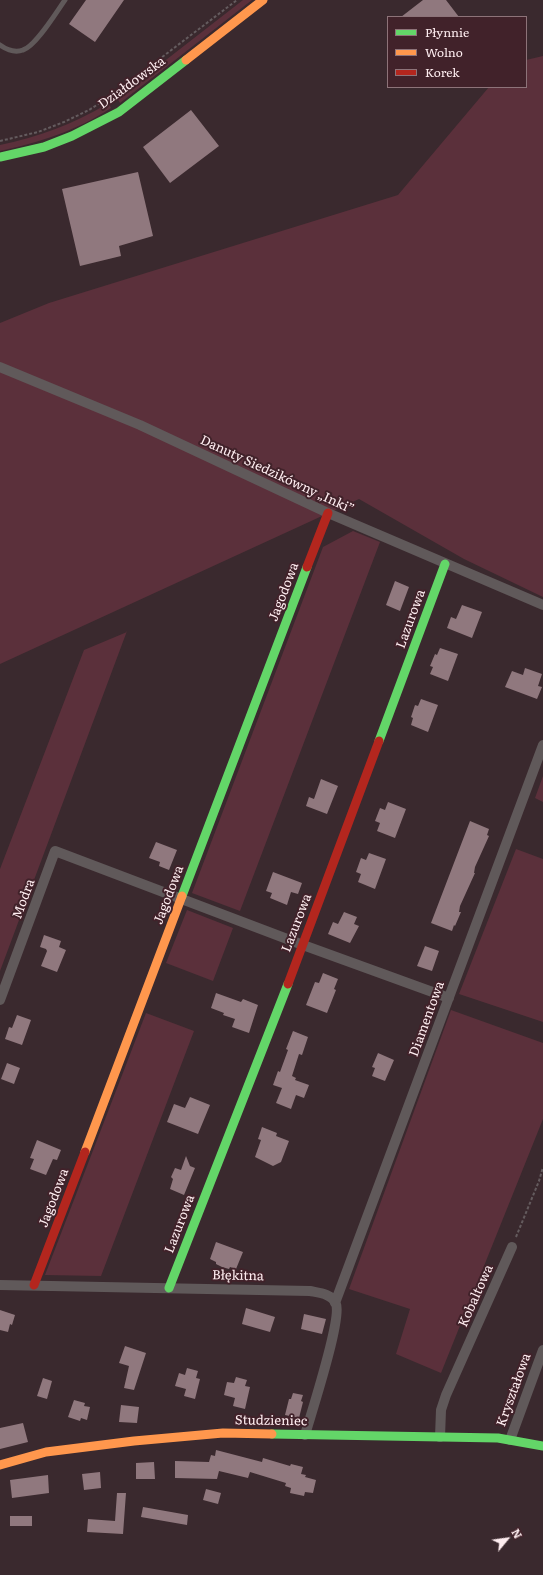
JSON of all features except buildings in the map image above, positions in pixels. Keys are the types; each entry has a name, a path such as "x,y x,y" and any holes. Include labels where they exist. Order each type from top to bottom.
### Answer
{"street":[{"name":"Działdowska","path":"0,157 44,147 72,136 119,112 263,0"},
{"name":"Danuty Siedzikówny „Inki”","path":"0,367 140,425 328,513 543,605"},
{"name":"Jagodowa","path":"34,1286 328,513"},
{"name":"Lazurowa","path":"169,1288 303,945 445,564"},
{"name":"Diamentowa","path":"335,1303 543,746"},
{"name":"Modra","path":"0,1000 55,851 181,898"},
{"path":"181,898 303,945 449,998"},
{"name":"Kobaltowa","path":"440,1437 441,1410 446,1395 512,1248"},
{"name":"Błękitna","path":"0,1285 310,1290 327,1294 335,1303"},
{"path":"305,1435 334,1332 337,1310 335,1303"},
{"name":"Kryształowa","path":"510,1440 543,1350"},
{"name":"Studzieniec","path":"0,1465 46,1452 134,1441 223,1433 498,1438 543,1446"}],"lane":[{"path":"0,45 14,51 25,50 43,31 65,0"}],"path":[{"path":"0,141 38,132 89,110 111,96 237,0"},
{"path":"512,1248 539,1181 543,1167"}],"shaded area":[{"path":"243,0 252,0 120,103 117,98"},
{"path":"543,56 543,597 464,559 359,499 0,664 0,323 49,303 398,195 488,88 527,88 527,60"},
{"path":"109,104 111,108 85,123 43,140 0,151 0,145 42,134 81,118"},
{"path":"353,531 380,542 240,911 192,893 323,547"},
{"path":"127,632 0,971 0,869 84,650"},
{"path":"543,776 543,802 535,798"},
{"path":"516,849 543,859 543,1022 459,994"},
{"path":"187,910 233,928 213,981 166,963"},
{"path":"451,1010 543,1043 543,1119 441,1373 396,1354 410,1309 349,1289"},
{"path":"146,1013 194,1031 101,1276 45,1275"}],"traffic: fast":[{"path":"0,157 44,147 72,136 119,112 186,60"},
{"path":"379,741 445,564"},
{"path":"182,896 307,567"},
{"path":"169,1288 288,984"},
{"path":"272,1434 498,1438 543,1446"}],"traffic: slow":[{"path":"186,60 263,0"},
{"path":"85,1152 182,896"},
{"path":"0,1465 46,1452 134,1441 223,1433 272,1434"}],"traffic: jam":[{"path":"307,567 328,513"},
{"path":"288,984 379,741"},
{"path":"34,1285 85,1152"}]}
